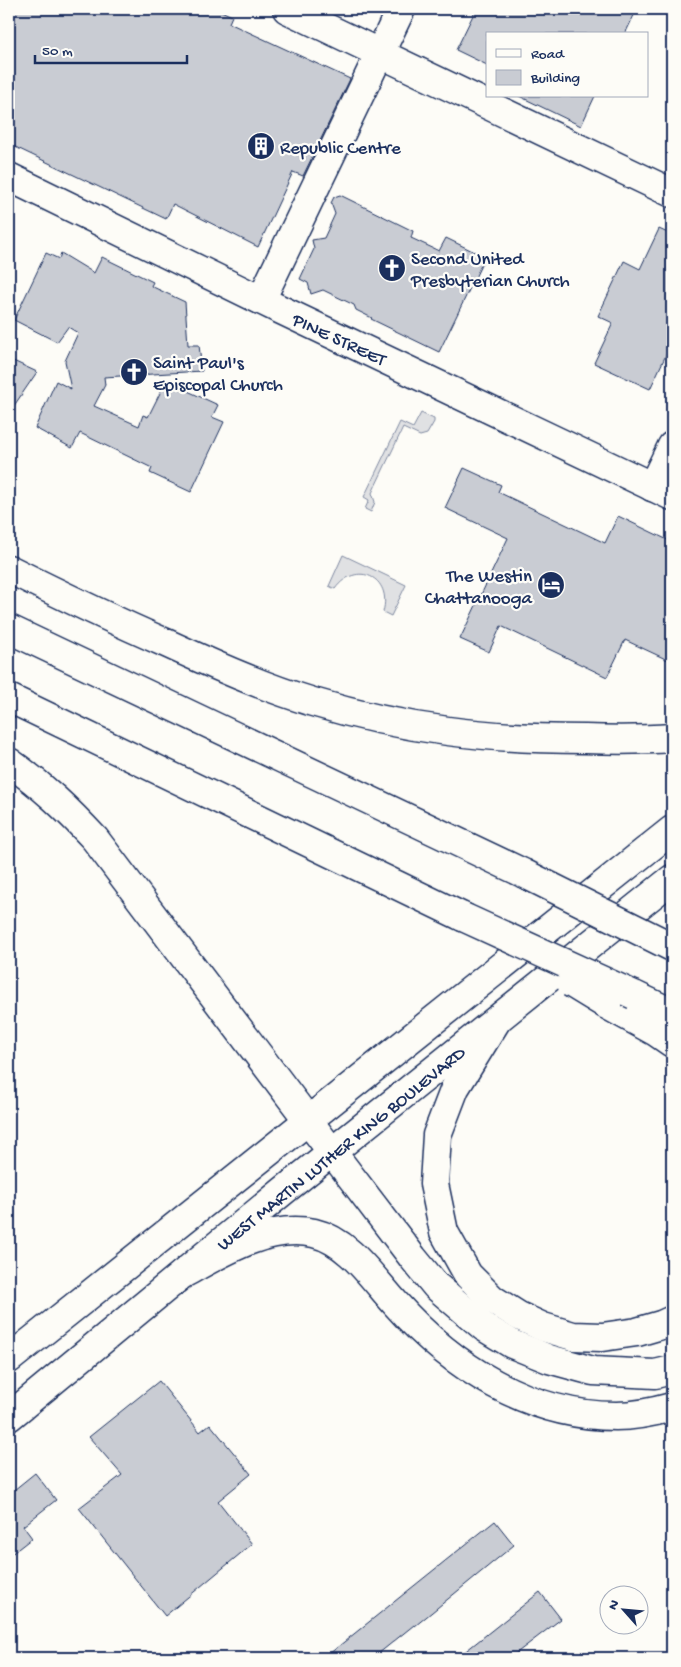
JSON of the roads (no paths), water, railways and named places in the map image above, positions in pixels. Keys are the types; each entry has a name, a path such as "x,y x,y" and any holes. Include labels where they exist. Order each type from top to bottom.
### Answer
{"main road":[{"path":"287,9 672,193"},
{"path":"261,300 401,9"},
{"name":"PINE STREET","path":"9,177 662,492"},
{"path":"662,492 672,446"},
{"path":"9,569 104,615 242,676 312,702 369,717 427,729 478,735 551,739 650,740 672,738"},
{"path":"9,629 523,873 672,947"},
{"path":"9,698 463,917 672,1014"},
{"path":"9,762 42,786 69,810 96,839 407,1251 436,1286 484,1327 512,1344 540,1355 592,1371 655,1374 672,1370"},
{"path":"9,1359 672,830"},
{"name":"WEST MARTIN LUTHER KING BOULEVARD","path":"9,1417 332,1152 672,880"},
{"path":"463,917 672,1043"},
{"path":"497,1020 455,1088 438,1134 434,1184 444,1232 468,1275 492,1299 519,1316 543,1327 572,1336 602,1337 636,1332 672,1320"},
{"path":"183,1274 220,1254 258,1238 296,1231 313,1233 332,1240 347,1250 411,1321 444,1351 510,1393 568,1411 616,1416 645,1414 672,1407"}],"place":[{"name":"Republic Centre","path":"261,146"},
{"name":"Second United Presbyterian Church","path":"392,268"},
{"name":"Saint Paul's Episcopal Church","path":"134,372"},
{"name":"The Westin Chattanooga","path":"551,585"}]}
